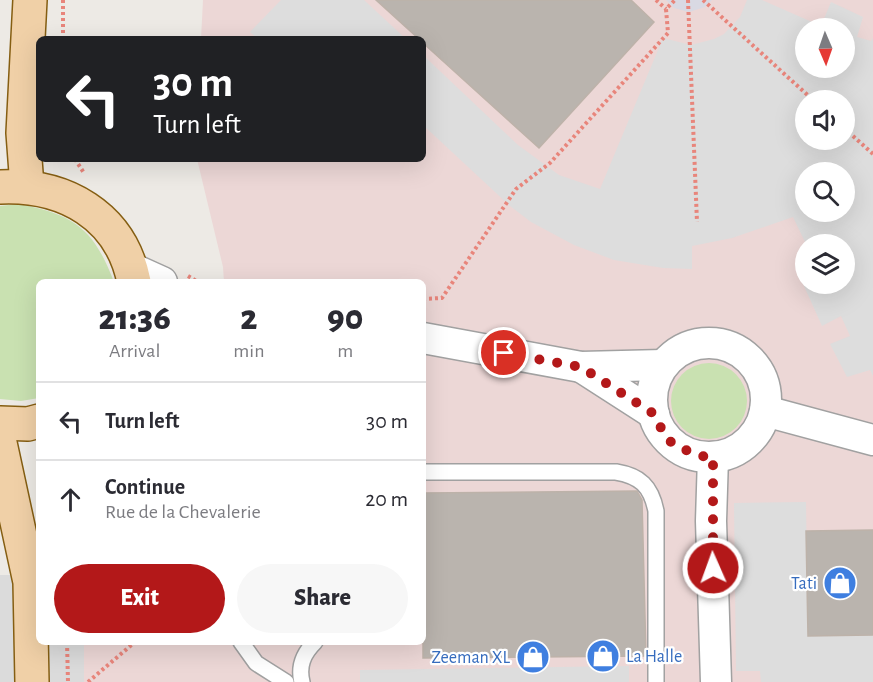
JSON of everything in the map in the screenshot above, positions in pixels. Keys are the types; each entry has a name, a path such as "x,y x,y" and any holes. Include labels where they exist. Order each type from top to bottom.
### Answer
{"main road":[{"path":"30,0 23,133 13,187 61,194 91,211 116,237 132,275"},
{"path":"0,423 28,424 36,422"},
{"path":"0,443 30,582 32,682"},
{"path":"30,582 36,551"}],"street":[{"path":"132,275 149,279"},
{"path":"428,339 581,367 663,366"},
{"path":"704,343 734,349 747,357 760,375 766,396 765,411 761,423 747,442 725,454 713,457 700,456 676,446 666,438 654,414 653,389 663,366 675,354 704,343"},
{"path":"581,367 654,414"},
{"path":"765,411 873,440"},
{"path":"713,457 711,521 716,682"}],"lane":[{"path":"426,472 616,472 631,474 643,482 653,495 656,511 656,682"},
{"path":"243,645 256,663 286,682"},
{"path":"302,682 300,667 305,652 312,645"}],"path":[{"path":"63,0 63,36"},
{"path":"426,299 442,298 516,189 550,163 668,33 666,9 656,0"},
{"path":"666,9 675,0"},
{"path":"688,0 697,222"},
{"path":"703,0 802,90"},
{"path":"855,138 873,154"},
{"path":"68,645 68,682"},
{"path":"88,682 131,645"}],"shaded area":[{"path":"203,0 873,0 873,682 84,682 84,645 426,645 426,279 224,279 223,267 198,162 426,162 426,36 201,36"},
{"path":"281,0 364,0 403,36 255,36 250,32"},
{"path":"666,0 712,0 705,7 689,12 674,8"},
{"path":"747,0 762,0 803,18 795,18 795,78 855,78 855,18 824,18 831,2 863,17 857,37 871,41 873,38 873,376 870,370 847,377 830,344 850,336 841,316 822,326 808,294 855,294 855,234 801,234 795,222 855,222 855,162 795,162 795,221 793,217 732,238 692,246 692,269 663,268 614,260 574,245 531,222 510,206 426,128 426,58 518,145 559,175 600,189 663,38 691,45 724,34 740,17"},
{"path":"806,502 808,636 873,635 873,682 761,682 760,671 736,671 734,503"},
{"path":"0,575 36,575 36,645 84,645 84,682 0,682"},
{"path":"629,666 629,682 360,682 360,670"}],"green space":[{"path":"18,204 68,219 90,237 113,279 36,279 36,398 21,401 0,399 0,206"},
{"path":"709,363 724,366 736,374 744,386 747,401 744,416 736,428 724,436 709,439 694,436 682,428 674,416 671,401 674,386 682,374 694,366"}],"building":[{"path":"376,0 631,0 654,22 539,148 426,46 426,36 416,36"},
{"path":"637,491 642,500 646,656 423,658 423,645 426,645 426,493"},
{"name":"Tati","path":"873,530 873,635 808,636 806,531"}],"place":[{"name":"Tati","path":"840,583"},
{"name":"La Halle","path":"603,656"},
{"name":"Zeeman XL","path":"533,657"}],"route":[{"path":"504,353 581,367 654,414 658,427 676,446 687,453 713,457 711,521 713,568"}]}
